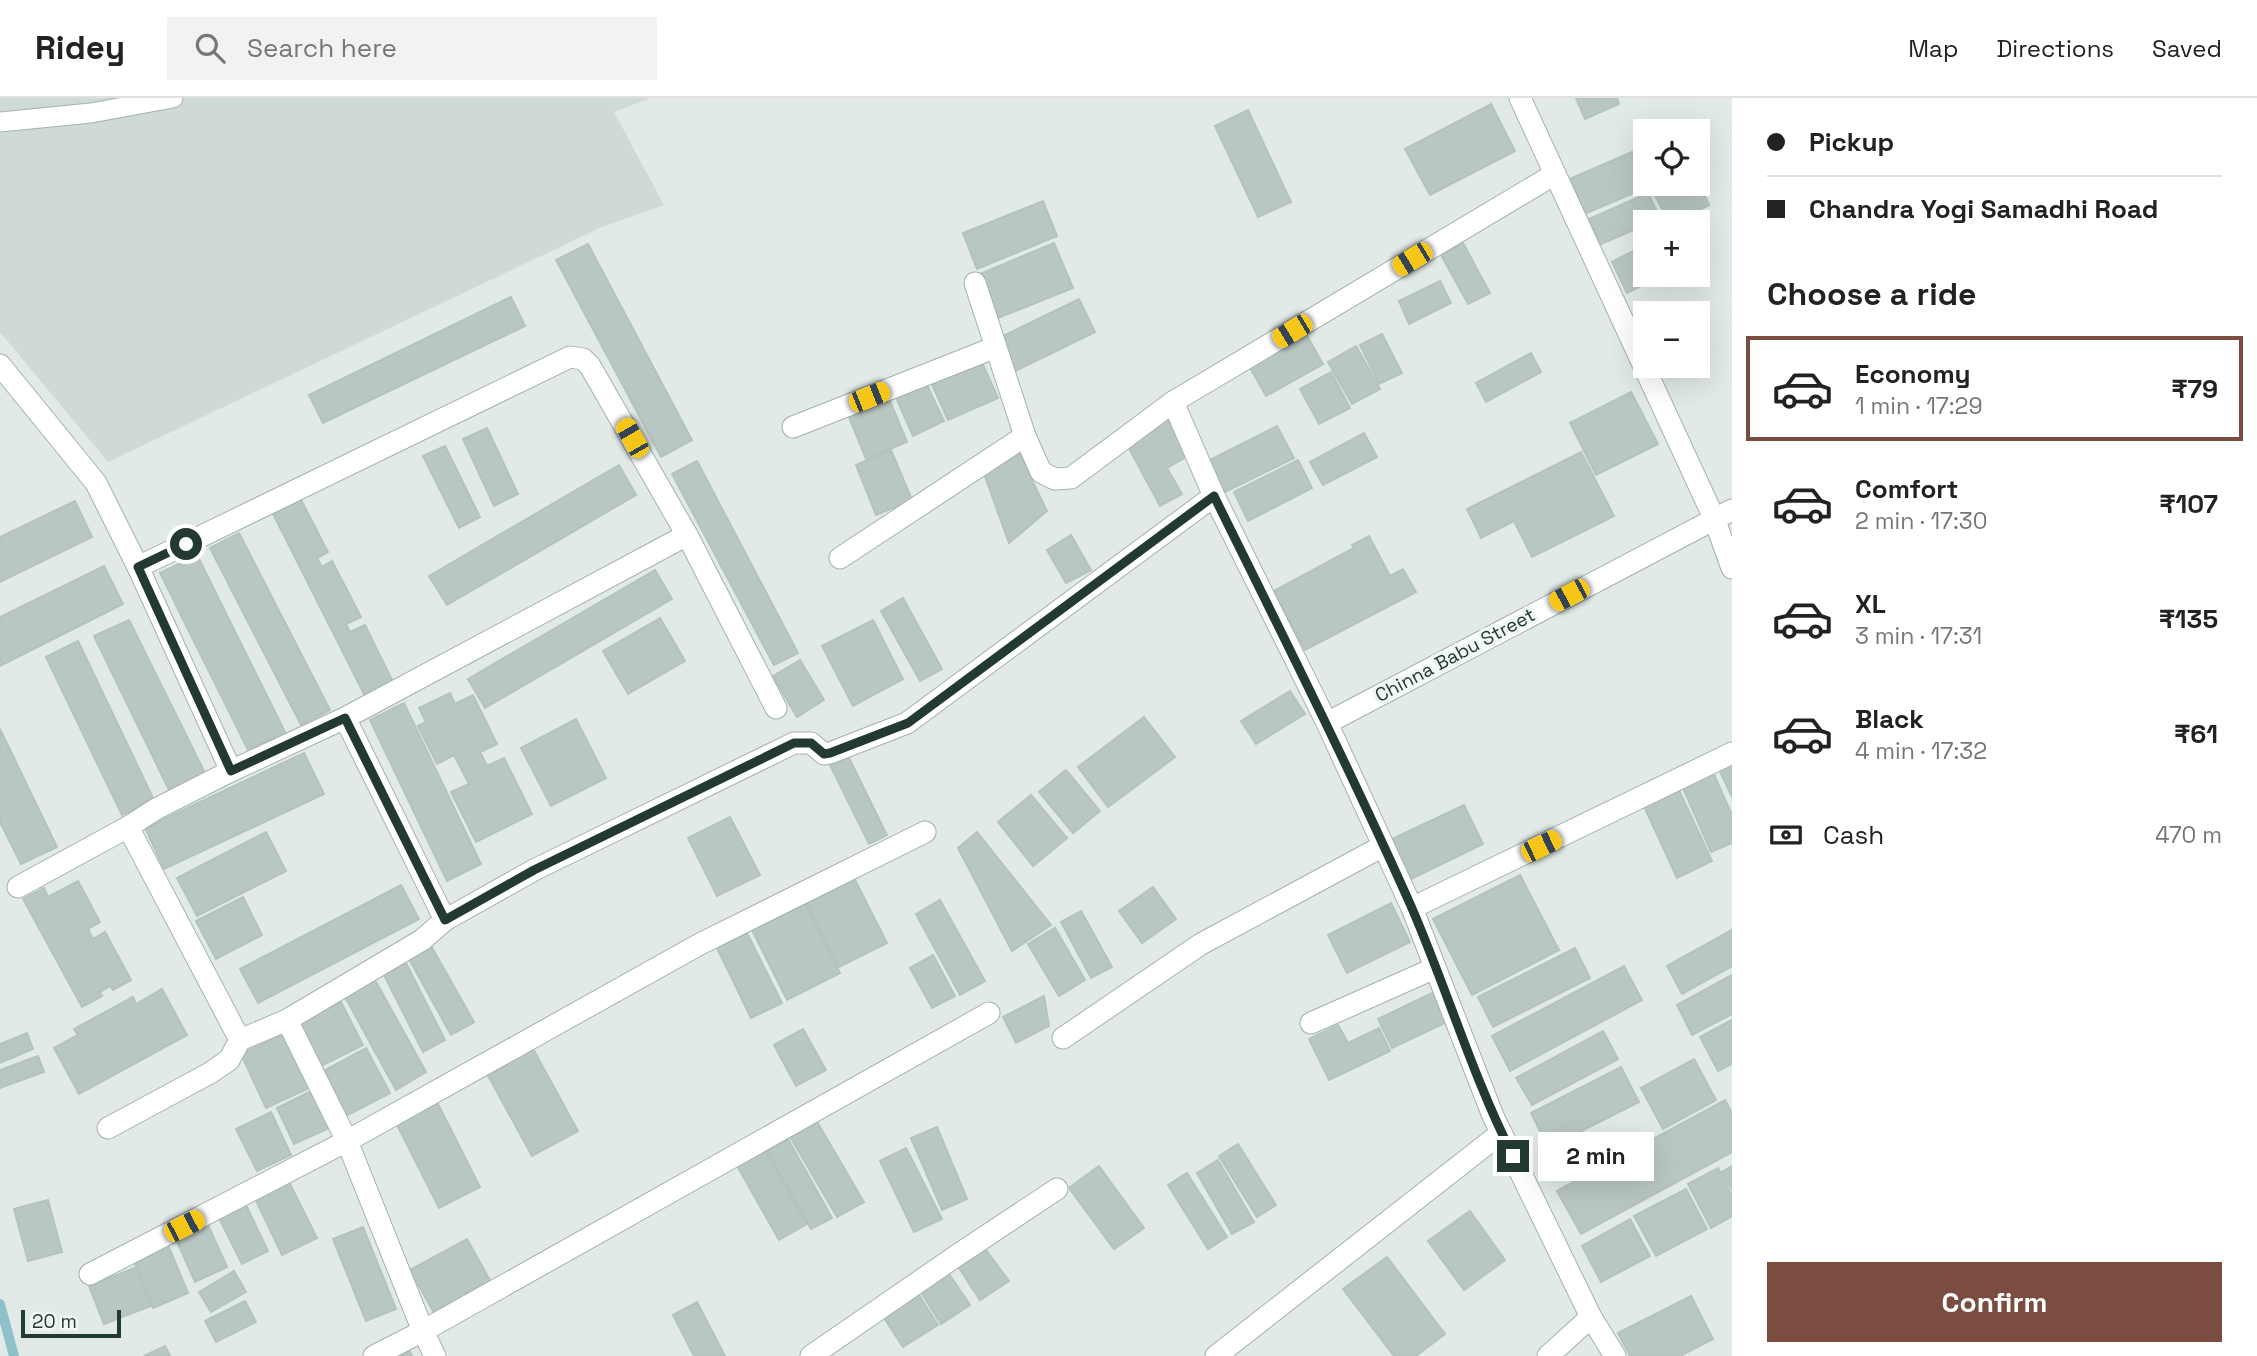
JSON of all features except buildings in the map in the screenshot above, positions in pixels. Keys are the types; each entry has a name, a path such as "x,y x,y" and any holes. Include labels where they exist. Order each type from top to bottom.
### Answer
{"street":[{"path":"1520,98 1723,514 1732,568"},
{"path":"975,283 1025,436 1041,472 1055,479 1071,478 1173,402 1555,174"},
{"path":"793,427 996,347"},
{"path":"138,567 570,357 583,359 590,366 687,535 776,708"},
{"path":"0,365 96,483 138,567 231,771"},
{"path":"1173,402 1214,496 1327,723 1412,908 1501,1133 1591,1317 1615,1356"},
{"path":"840,558 1025,436"},
{"path":"108,1128 210,1073 229,1060 240,1040 287,1020 422,940 445,920 534,870 794,743 811,743 824,754 830,753 908,723 1214,496"},
{"name":"Chinna Babu Street","path":"1327,723 1723,514"},
{"path":"18,887 156,809 345,718 687,535"},
{"path":"345,718 445,920"},
{"path":"1412,908 1732,753"},
{"path":"128,827 240,1040"},
{"path":"90,1274 347,1141 700,944 925,832"},
{"path":"1063,1038 1201,944 1383,846"},
{"path":"1311,1023 1435,968"},
{"path":"374,1356 989,1013"},
{"path":"287,1020 347,1141 435,1356"},
{"path":"1216,1356 1501,1133"},
{"path":"811,1356 1057,1189"},
{"path":"1548,1356 1591,1317"}],"lane":[{"path":"0,122 91,113 173,98"}],"shaded area":[{"path":"0,98 650,98 614,112 664,205 602,227 108,462 0,332"}],"waterway":[{"path":"0,1304 14,1356"}],"route":[{"path":"186,544 138,567 231,771 345,718 445,920 534,870 794,743 804,741 815,745 824,754 830,753 908,723 1214,496 1327,723 1412,908 1493,1116 1513,1156"}]}
